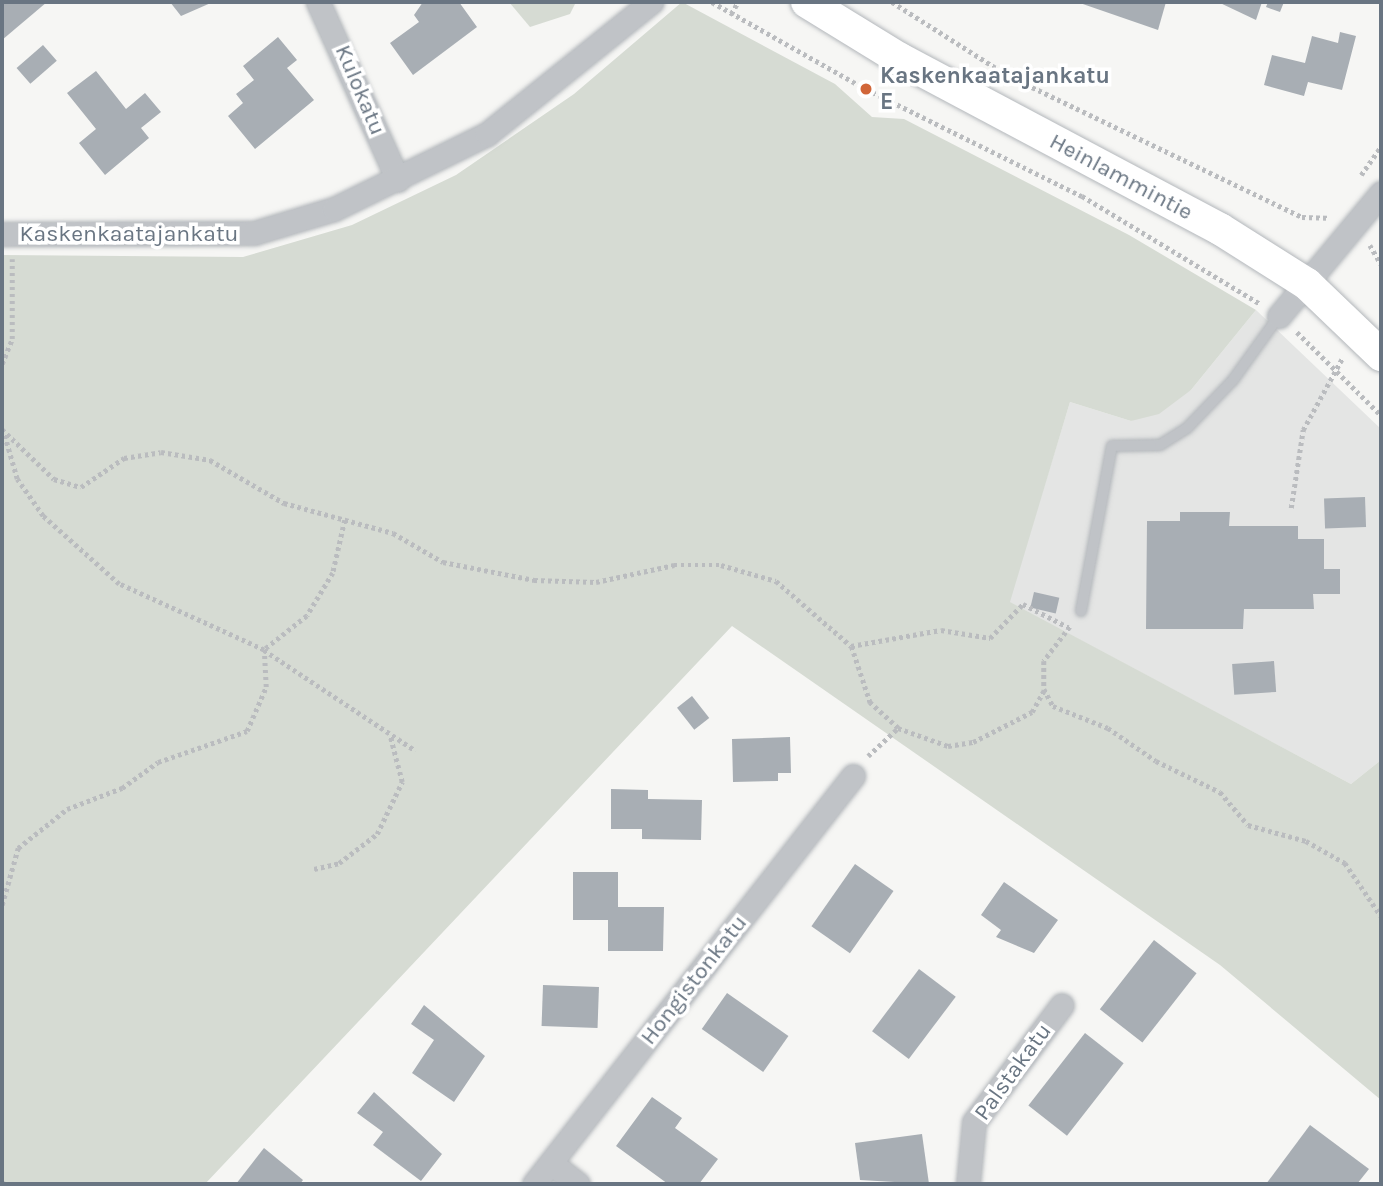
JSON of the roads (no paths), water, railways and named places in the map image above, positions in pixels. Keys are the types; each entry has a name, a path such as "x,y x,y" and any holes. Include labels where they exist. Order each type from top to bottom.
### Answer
{"street":[{"name":"Kulokatu","path":"318,2 398,180"},
{"name":"Kaskenkaatajankatu","path":"2,229 254,233 334,209 398,180 487,134 651,2"},
{"name":"Heinlammintie","path":"807,2 900,59 1220,229 1307,284 1381,355"},
{"path":"1279,316 1381,193"},
{"name":"Hongistonkatu","path":"534,1184 853,776"},
{"name":"Palstakatu","path":"968,1184 974,1122 1062,1005"},
{"path":"551,1163 578,1184"}],"lane":[{"path":"1081,611 1112,446 1160,445 1187,428 1233,380 1279,316"}],"place":[{"name":"Kaskenkaatajankatu E","path":"866,89"}]}
